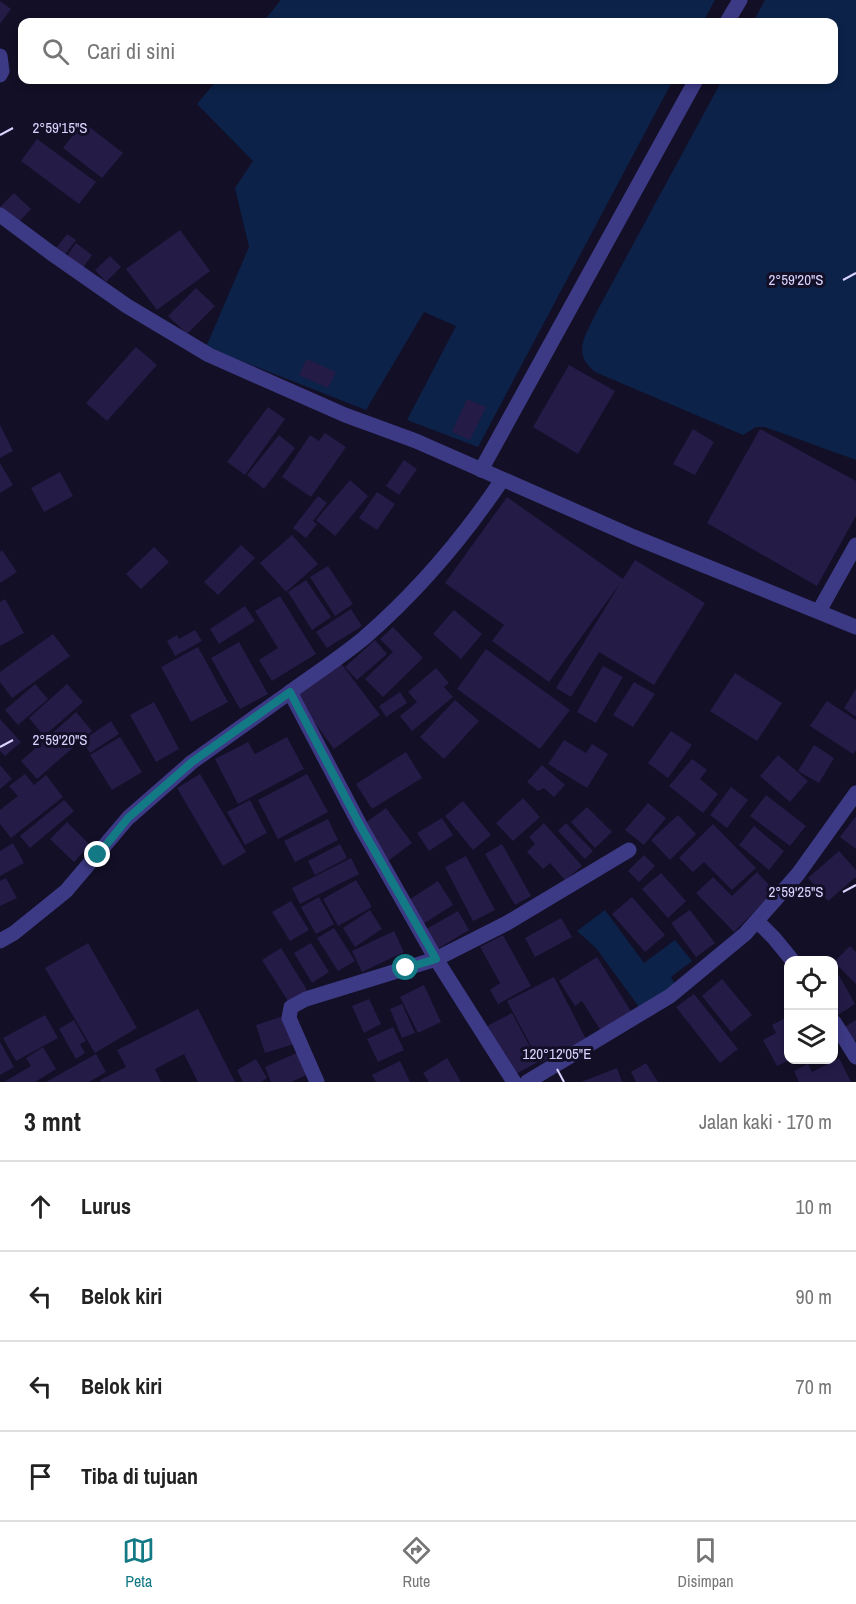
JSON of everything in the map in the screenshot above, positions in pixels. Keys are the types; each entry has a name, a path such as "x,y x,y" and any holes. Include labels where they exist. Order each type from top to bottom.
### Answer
{"street":[{"path":"729,18 740,0"},
{"path":"0,56 2,70 0,75"},
{"path":"481,470 694,84"},
{"path":"0,215 127,306 209,355 345,415 416,441 645,541 856,627"},
{"path":"0,941 14,933 66,891 128,818 192,762 363,638 404,600 474,522 502,480"},
{"path":"819,611 856,545"},
{"path":"290,692 361,827 436,959 514,1082"},
{"path":"527,1082 670,996 745,934 798,874 856,793"},
{"path":"317,1082 289,1018 291,1007 306,999 436,959 507,923 629,850"},
{"path":"756,921 789,956"},
{"path":"838,1028 856,1057"}],"water":[{"path":"281,0 715,0 705,18 266,18"},
{"path":"765,0 856,0 856,460 765,427 756,427 743,435 595,372 588,365 582,351 585,336 596,313 720,84 838,84 838,18 755,18"},
{"path":"214,84 671,84 478,447 407,420 456,326 424,312 366,410 206,347 249,247 235,188 253,161 197,104"},
{"path":"605,910 644,963 675,940 692,961 671,977 676,985 642,1011 596,948 577,931"}],"building":[{"path":"0,1 11,9 0,24"},
{"path":"83,122 123,153 102,178 63,148"},
{"path":"37,139 96,182 79,204 21,161"},
{"path":"14,193 31,209 15,226 0,211 0,207"},
{"path":"180,230 210,271 157,310 126,269"},
{"path":"67,234 76,240 62,259 53,252"},
{"path":"76,243 92,255 80,272 64,260"},
{"path":"110,256 121,267 106,282 95,270"},
{"path":"196,288 215,306 187,334 168,316"},
{"path":"136,347 157,365 107,421 86,403"},
{"path":"307,359 336,372 328,388 299,375"},
{"path":"569,365 615,391 578,454 533,427"},
{"path":"467,399 486,407 470,440 452,432"},
{"path":"268,407 285,419 245,475 227,462"},
{"path":"0,425 13,451 0,458"},
{"path":"693,429 714,442 695,475 673,464"},
{"path":"760,429 856,481 856,516 817,586 707,523"},
{"path":"325,433 346,447 311,497 282,477 310,435 319,441"},
{"path":"279,435 295,448 264,489 247,475"},
{"path":"404,460 417,469 399,495 386,486"},
{"path":"0,463 13,485 0,493"},
{"path":"60,472 73,496 44,512 31,488"},
{"path":"350,480 368,496 335,536 316,520"},
{"path":"377,492 395,504 377,530 359,518"},
{"path":"318,496 327,503 313,521 317,524 306,538 293,528"},
{"path":"507,497 623,579 635,560 705,603 654,685 599,652 571,697 556,688 621,582 549,682 492,641 504,625 445,583"},
{"path":"292,535 318,564 286,592 260,563"},
{"path":"241,545 255,558 218,595 204,582"},
{"path":"154,547 169,562 141,589 126,574"},
{"path":"2,550 17,572 0,583 0,552"},
{"path":"328,566 353,604 335,616 310,577"},
{"path":"306,580 331,617 312,630 288,592"},
{"path":"280,596 316,654 272,681 259,660 278,648 255,611"},
{"path":"5,599 24,633 0,646 0,602"},
{"path":"245,606 255,621 219,644 210,629"},
{"path":"351,609 362,626 327,648 316,632"},
{"path":"454,610 482,634 461,659 433,634"},
{"path":"393,627 423,658 383,697 365,679 393,652 380,639"},
{"path":"195,630 202,641 175,656 167,641 177,635 179,639"},
{"path":"53,634 70,656 12,698 0,682 0,672"},
{"path":"375,640 387,654 357,680 345,667"},
{"path":"239,642 268,694 240,709 211,658"},
{"path":"198,647 228,702 191,722 161,667"},
{"path":"486,649 570,710 540,749 457,689"},
{"path":"340,662 380,715 334,749 294,695"},
{"path":"603,666 623,677 596,723 577,712"},
{"path":"436,668 449,683 444,687 453,697 412,731 400,716 417,702 408,692"},
{"path":"735,673 782,703 757,741 710,711"},
{"path":"634,682 655,694 633,727 613,715"},
{"path":"35,684 48,699 18,725 5,710"},
{"path":"67,684 83,702 44,736 29,718"},
{"path":"856,689 856,717 844,708"},
{"path":"400,692 407,703 386,717 379,706"},
{"path":"455,700 479,721 444,759 420,737"},
{"path":"827,701 856,720 856,750 853,754 810,726"},
{"path":"154,702 179,749 156,762 130,715"},
{"path":"76,712 92,731 37,779 21,761"},
{"path":"0,719 21,742 5,756 0,751"},
{"path":"111,721 119,734 90,753 82,741"},
{"path":"671,731 692,745 668,778 648,763"},
{"path":"120,737 142,772 112,790 90,755"},
{"path":"287,737 304,769 238,804 215,759 248,742 255,754"},
{"path":"564,740 586,753 592,744 608,754 587,788 548,764"},
{"path":"814,745 834,758 819,783 798,771"},
{"path":"406,752 422,778 372,809 356,784"},
{"path":"778,755 808,781 790,802 760,776"},
{"path":"692,759 707,770 700,779 718,794 703,813 669,786"},
{"path":"0,765 12,779 0,789"},
{"path":"542,765 565,785 554,797 544,788 538,791 527,782"},
{"path":"25,774 34,785 46,775 63,797 11,838 0,824 0,810 18,796 9,786"},
{"path":"200,774 246,852 223,866 177,788"},
{"path":"307,774 328,812 278,839 258,800"},
{"path":"731,787 748,800 727,828 710,815"},
{"path":"766,795 806,826 790,846 750,816"},
{"path":"523,798 540,817 513,841 496,823"},
{"path":"64,800 74,811 30,848 20,836"},
{"path":"250,800 267,833 245,845 227,812"},
{"path":"463,801 491,835 473,850 445,816"},
{"path":"648,803 666,818 644,845 625,830"},
{"path":"587,807 612,832 595,848 571,822"},
{"path":"386,808 412,843 388,861 361,826"},
{"path":"678,815 696,834 670,860 651,840"},
{"path":"856,816 856,849 840,837"},
{"path":"442,818 453,835 429,851 417,833"},
{"path":"328,819 338,840 295,862 284,841"},
{"path":"67,822 90,845 74,862 50,839"},
{"path":"544,823 582,866 565,880 550,863 543,869 527,852 535,844 529,837"},
{"path":"566,823 593,851 585,859 558,831"},
{"path":"713,824 756,868 732,890 704,862 693,872 679,858"},
{"path":"754,826 784,851 769,870 739,845"},
{"path":"13,843 24,863 0,876 0,851"},
{"path":"340,844 347,858 315,875 308,861"},
{"path":"502,844 531,896 515,905 485,854"},
{"path":"839,851 856,870 856,877 828,901 808,878"},
{"path":"644,855 655,866 639,882 628,871"},
{"path":"466,856 495,910 473,921 445,867"},
{"path":"351,858 359,874 300,904 292,888"},
{"path":"757,872 775,891 734,932 696,893 713,877 732,896"},
{"path":"661,873 686,901 668,918 642,889"},
{"path":"6,878 17,898 0,906 0,881"},
{"path":"356,880 372,907 338,926 323,899"},
{"path":"438,881 453,905 423,924 409,900"},
{"path":"319,897 334,924 316,934 301,907"},
{"path":"632,897 665,935 645,952 612,914"},
{"path":"291,901 309,930 290,941 272,912"},
{"path":"370,910 382,929 355,947 343,928"},
{"path":"690,910 715,943 696,957 671,923"},
{"path":"458,911 469,930 434,951 423,931"},
{"path":"561,918 572,937 535,957 525,938"},
{"path":"334,928 355,961 338,971 317,938"},
{"path":"394,931 404,952 362,972 352,951"},
{"path":"503,935 531,986 498,1004 490,990 500,983 480,947"},
{"path":"88,943 137,1028 95,1053 45,968"},
{"path":"311,943 329,972 312,983 294,953"},
{"path":"850,946 856,952 856,984 838,966 838,958"},
{"path":"281,948 307,990 288,1001 262,960"},
{"path":"597,957 632,1013 601,1031 582,1001 575,1006 559,981"},
{"path":"838,974 855,1004 838,1015"},
{"path":"554,977 586,1039 540,1063 507,1001"},
{"path":"722,979 752,1015 731,1032 702,996"},
{"path":"424,985 441,1022 418,1033 400,997"},
{"path":"694,994 738,1049 720,1063 676,1007"},
{"path":"369,999 381,1024 364,1033 352,1006"},
{"path":"402,1004 415,1033 402,1038 390,1009"},
{"path":"198,1009 235,1082 198,1082 184,1054 155,1069 161,1082 101,1082 100,1080 126,1067 117,1050"},
{"path":"512,1013 538,1062 512,1076 487,1026"},
{"path":"45,1015 58,1038 16,1061 3,1038"},
{"path":"284,1016 294,1044 265,1053 256,1025"},
{"path":"784,1019 784,1062 777,1066 763,1040 776,1033 772,1025"},
{"path":"74,1020 86,1041 80,1044 85,1053 76,1059 59,1029"},
{"path":"856,1020 856,1040 852,1042 843,1028"},
{"path":"393,1027 404,1050 378,1062 367,1039"},
{"path":"0,1042 14,1067 0,1075"},
{"path":"43,1047 56,1069 35,1082 4,1082 31,1066 26,1058"},
{"path":"301,1051 311,1073 291,1082 271,1082 265,1067"},
{"path":"96,1054 106,1072 89,1082 46,1082"},
{"path":"447,1058 461,1082 429,1082 423,1073"},
{"path":"256,1059 267,1078 261,1082 243,1082 237,1070"},
{"path":"838,1059 851,1082 799,1082 794,1071 808,1064 812,1072 827,1064 838,1064"},
{"path":"400,1061 410,1082 376,1082 372,1075"},
{"path":"646,1063 658,1082 636,1082 631,1072"},
{"path":"617,1068 622,1082 581,1082"}],"route":[{"path":"98,855 128,818 192,762 290,692 361,827 436,959 406,968"}]}
